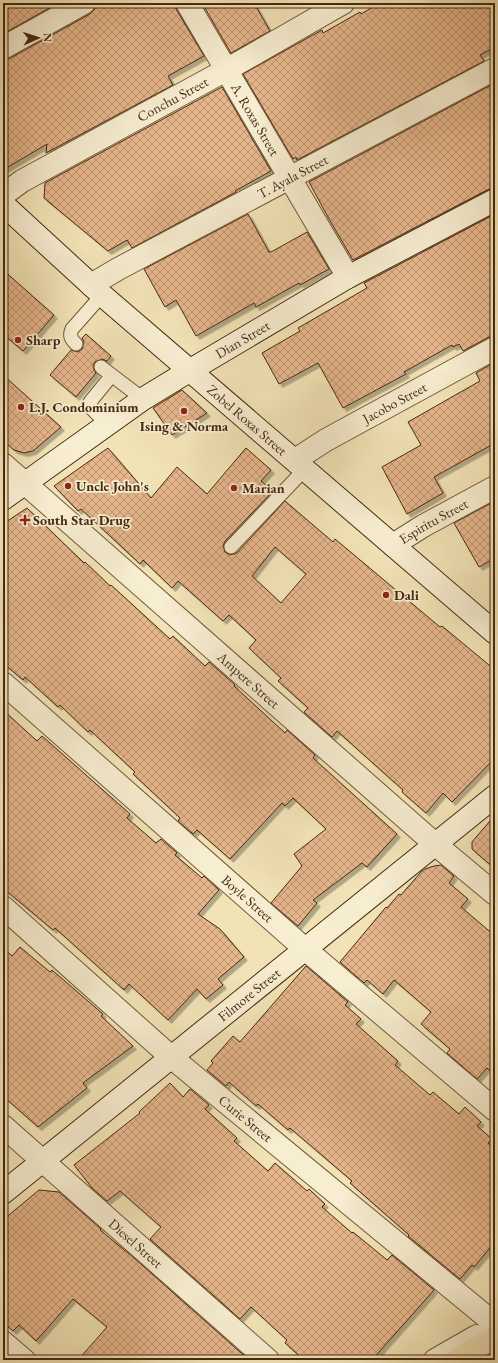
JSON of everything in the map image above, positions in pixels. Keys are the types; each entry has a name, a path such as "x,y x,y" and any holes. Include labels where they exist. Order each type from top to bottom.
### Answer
{"highway":[{"path":"456,1360 495,1337"}],"street":[{"path":"3,48 84,3"},
{"name":"A. Roxas Street","path":"187,3 348,277"},
{"name":"Conchu Street","path":"3,195 22,181 226,70 343,3"},
{"name":"T. Ayala Street","path":"97,290 290,178 495,69"},
{"name":"Dian Street","path":"3,499 143,399 189,371 348,277 495,200"},
{"name":"Zobel Roxas Street","path":"3,204 189,371 495,633"},
{"name":"Jacobo Street","path":"300,465 326,440 495,348"},
{"name":"Ampere Street","path":"3,464 435,844 495,894"},
{"name":"Espiritu Street","path":"393,545 423,526 495,487"},
{"name":"Boyle Street","path":"3,683 305,949 495,1110"},
{"name":"Filmore Street","path":"3,1193 495,796"},
{"name":"Curie Street","path":"3,907 171,1057 495,1325"},
{"name":"Diesel Street","path":"3,1126 268,1360"},
{"path":"435,1360 495,1325"},
{"path":"3,1342 24,1360"}],"lane":[{"path":"76,344 71,339 70,334 97,290"},
{"path":"108,425 91,408 90,402 107,371 143,399"},
{"path":"231,547 300,465"}],"building":[{"path":"3,3 58,3 3,34"},
{"path":"96,3 175,3 176,9 204,56 168,76 173,85 46,153 47,144 3,170 3,60 9,59 90,14 95,9"},
{"path":"202,3 254,3 270,31 231,53"},
{"path":"380,3 495,3 495,47 480,55 484,61 297,160 296,157 293,159 243,74 322,30 323,33 360,12 361,14"},
{"path":"495,83 495,188 489,189 353,260 309,182"},
{"path":"222,87 271,171 235,191 236,192 132,248 127,240 108,251 44,198 45,183"},
{"path":"248,214 269,252 307,232 329,269 300,285 299,283 256,307 254,303 196,336 176,300 165,307 144,269"},
{"path":"495,214 495,336 489,337 463,351 459,344 453,347 452,345 404,372 406,374 343,408 318,363 279,384 262,353 300,331 298,328 367,288 364,283"},
{"name":"Sharp","path":"3,270 54,315 23,351 3,334"},
{"path":"86,334 111,356 107,361 102,359 95,362 93,366 96,373 76,397 50,375 71,350 78,352 82,349 84,342 82,338"},
{"path":"495,362 495,443 434,477 443,493 407,514 382,467 421,445 408,422 480,381 476,373"},
{"name":"L.J. Condominium","path":"3,375 61,427 33,451 24,453 14,450 3,440"},
{"path":"182,390 207,413 172,435 153,408"},
{"path":"108,448 151,498 177,467 207,494 246,448 271,470 261,481 273,491 225,541 223,546 225,552 230,555 237,553 285,501 333,542 335,539 440,627 442,626 495,670 495,758 452,802 443,793 426,813 402,792 403,790 337,731 332,737 304,712 308,708 278,681 281,678 249,648 256,640 229,615 223,621 178,581 172,588 143,560 140,564 81,509 78,511 54,486","holes":["275,547 306,574 281,603 252,576"]},
{"path":"495,501 495,558 479,567 454,523"},
{"path":"27,508 84,563 85,562 170,639 173,636 205,666 209,662 285,733 287,730 315,755 313,758 397,834 367,867 362,863 313,900 317,903 298,926 271,903 302,866 294,854 326,829 293,798 285,806 282,803 230,859 197,830 193,834 178,821 180,818 133,774 135,772 90,730 88,732 60,705 58,707 25,677 23,680 3,663 3,524"},
{"path":"3,710 37,741 42,736 130,814 127,818 156,843 161,839 177,853 175,855 202,878 204,876 219,890 198,914 220,929 244,957 218,979 223,985 206,999 197,989 168,1020 129,984 124,990 55,928 53,930 3,888"},
{"path":"495,815 495,869 472,849 472,842"},
{"path":"441,865 454,876 449,883 468,899 461,907 495,936 495,1075 487,1068 477,1079 447,1053 450,1049 421,1024 431,1012 394,980 383,994 367,980 364,983 340,962 386,907 387,908 399,894 401,895 421,872 425,869"},
{"path":"20,947 50,972 52,970 103,1014 101,1016 133,1046 83,1083 87,1088 38,1127 3,1096 3,948 12,956"},
{"path":"306,966 348,1002 345,1005 361,1019 356,1024 398,1061 395,1065 430,1095 433,1092 459,1114 465,1107 481,1122 477,1126 492,1139 488,1143 495,1149 495,1242 474,1267 472,1265 460,1279 408,1236 409,1235 350,1183 352,1181 290,1128 288,1130 258,1104 256,1106 229,1082 226,1086 207,1070 213,1063 211,1061 233,1036 240,1042"},
{"path":"170,1083 183,1097 190,1089 209,1105 205,1109 237,1138 234,1141 268,1171 275,1163 307,1191 309,1189 325,1204 322,1207 352,1233 353,1232 387,1260 392,1255 434,1290 372,1360 304,1360 285,1343 287,1340 251,1307 240,1319 150,1239 161,1227 120,1191 107,1201 92,1188 74,1165 140,1113 139,1112"},
{"path":"39,1190 59,1192 101,1229 100,1230 134,1258 249,1360 78,1360 107,1327 73,1299 36,1341 19,1325 13,1331 3,1322 3,1220"}],"place":[{"name":"Sharp","path":"18,340"},
{"name":"L.J. Condominium","path":"21,407"},
{"name":"Ising & Norma","path":"184,411"},
{"name":"Uncle John's","path":"68,486"},
{"name":"Marian","path":"234,488"},
{"name":"South Star Drug","path":"25,520"},
{"name":"Dali","path":"386,595"}]}
